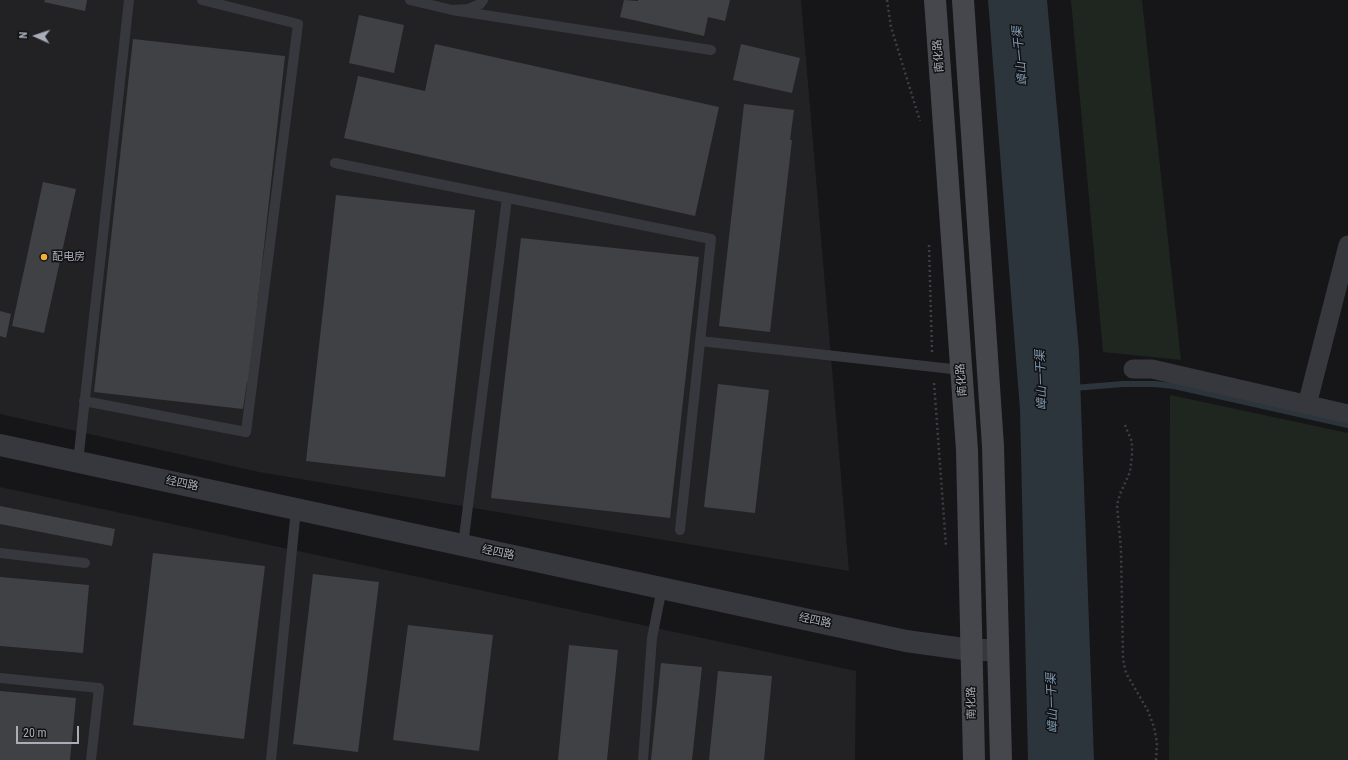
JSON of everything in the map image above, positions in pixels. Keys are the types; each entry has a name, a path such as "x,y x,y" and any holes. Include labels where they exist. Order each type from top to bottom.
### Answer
{"main road":[{"name":"南化路","path":"935,0 967,450 974,760"},
{"path":"962,0 993,446 1001,760"}],"street":[{"path":"1307,405 1348,245"},
{"path":"1133,369 1152,369 1348,414"},
{"name":"经四路","path":"0,445 906,641 971,650 998,650"}],"lane":[{"path":"78,462 129,0"},
{"path":"84,400 246,432 298,24 202,0"},
{"path":"410,0 452,10 711,50"},
{"path":"452,10 468,9 480,4 483,0"},
{"path":"335,163 711,239 680,530"},
{"path":"463,545 507,198"},
{"path":"700,341 961,370"},
{"path":"271,760 296,509"},
{"path":"0,553 85,563"},
{"path":"643,760 652,638 662,588"},
{"path":"0,678 99,688 91,760"}],"path":[{"path":"1125,425 1132,442 1132,455 1130,472 1117,504 1121,549 1123,659 1126,673 1148,711 1154,727 1157,743 1156,760"}],"shaded area":[{"path":"0,0 801,0 849,571 259,472 0,414"},
{"path":"1071,0 1142,0 1181,360 1103,352"},
{"path":"1170,395 1348,433 1348,760 1169,760"},
{"path":"0,487 856,671 855,760 0,760"}],"water":[{"name":"嶂山一干渠","path":"988,0 1047,0 1079,351 1094,760 1028,760 1020,410"}],"building":[{"path":"45,0 87,0 85,11 44,2"},
{"path":"624,0 730,0 725,21 708,17 704,36 620,17"},
{"path":"359,15 404,25 394,73 349,63"},
{"path":"133,39 285,56 249,382 247,382 243,409 94,392"},
{"path":"435,44 719,107 695,216 344,138 358,76 425,91"},
{"path":"741,44 800,58 792,93 733,80"},
{"path":"744,104 794,110 790,140 792,140 770,332 719,326"},
{"name":"配电房","path":"43,182 76,189 44,333 12,326"},
{"path":"336,195 475,210 445,477 306,461"},
{"path":"521,238 699,257 670,518 491,498"},
{"path":"0,311 11,314 6,338 0,336"},
{"path":"718,384 769,390 755,513 704,507"},
{"path":"0,506 115,529 112,546 0,524"},
{"path":"153,553 265,566 244,739 133,725"},
{"path":"313,574 379,582 358,752 293,744"},
{"path":"0,577 89,585 83,653 0,646"},
{"path":"408,625 493,635 479,751 393,740"},
{"path":"569,645 618,650 607,760 558,760"},
{"path":"661,663 702,667 692,760 651,760"},
{"path":"718,671 772,676 764,760 709,760"},
{"path":"0,691 76,698 70,760 0,760"}],"waterway":[{"path":"1074,388 1123,384 1155,384 1174,386 1348,425"}],"place":[{"name":"配电房","path":"44,257"}]}
